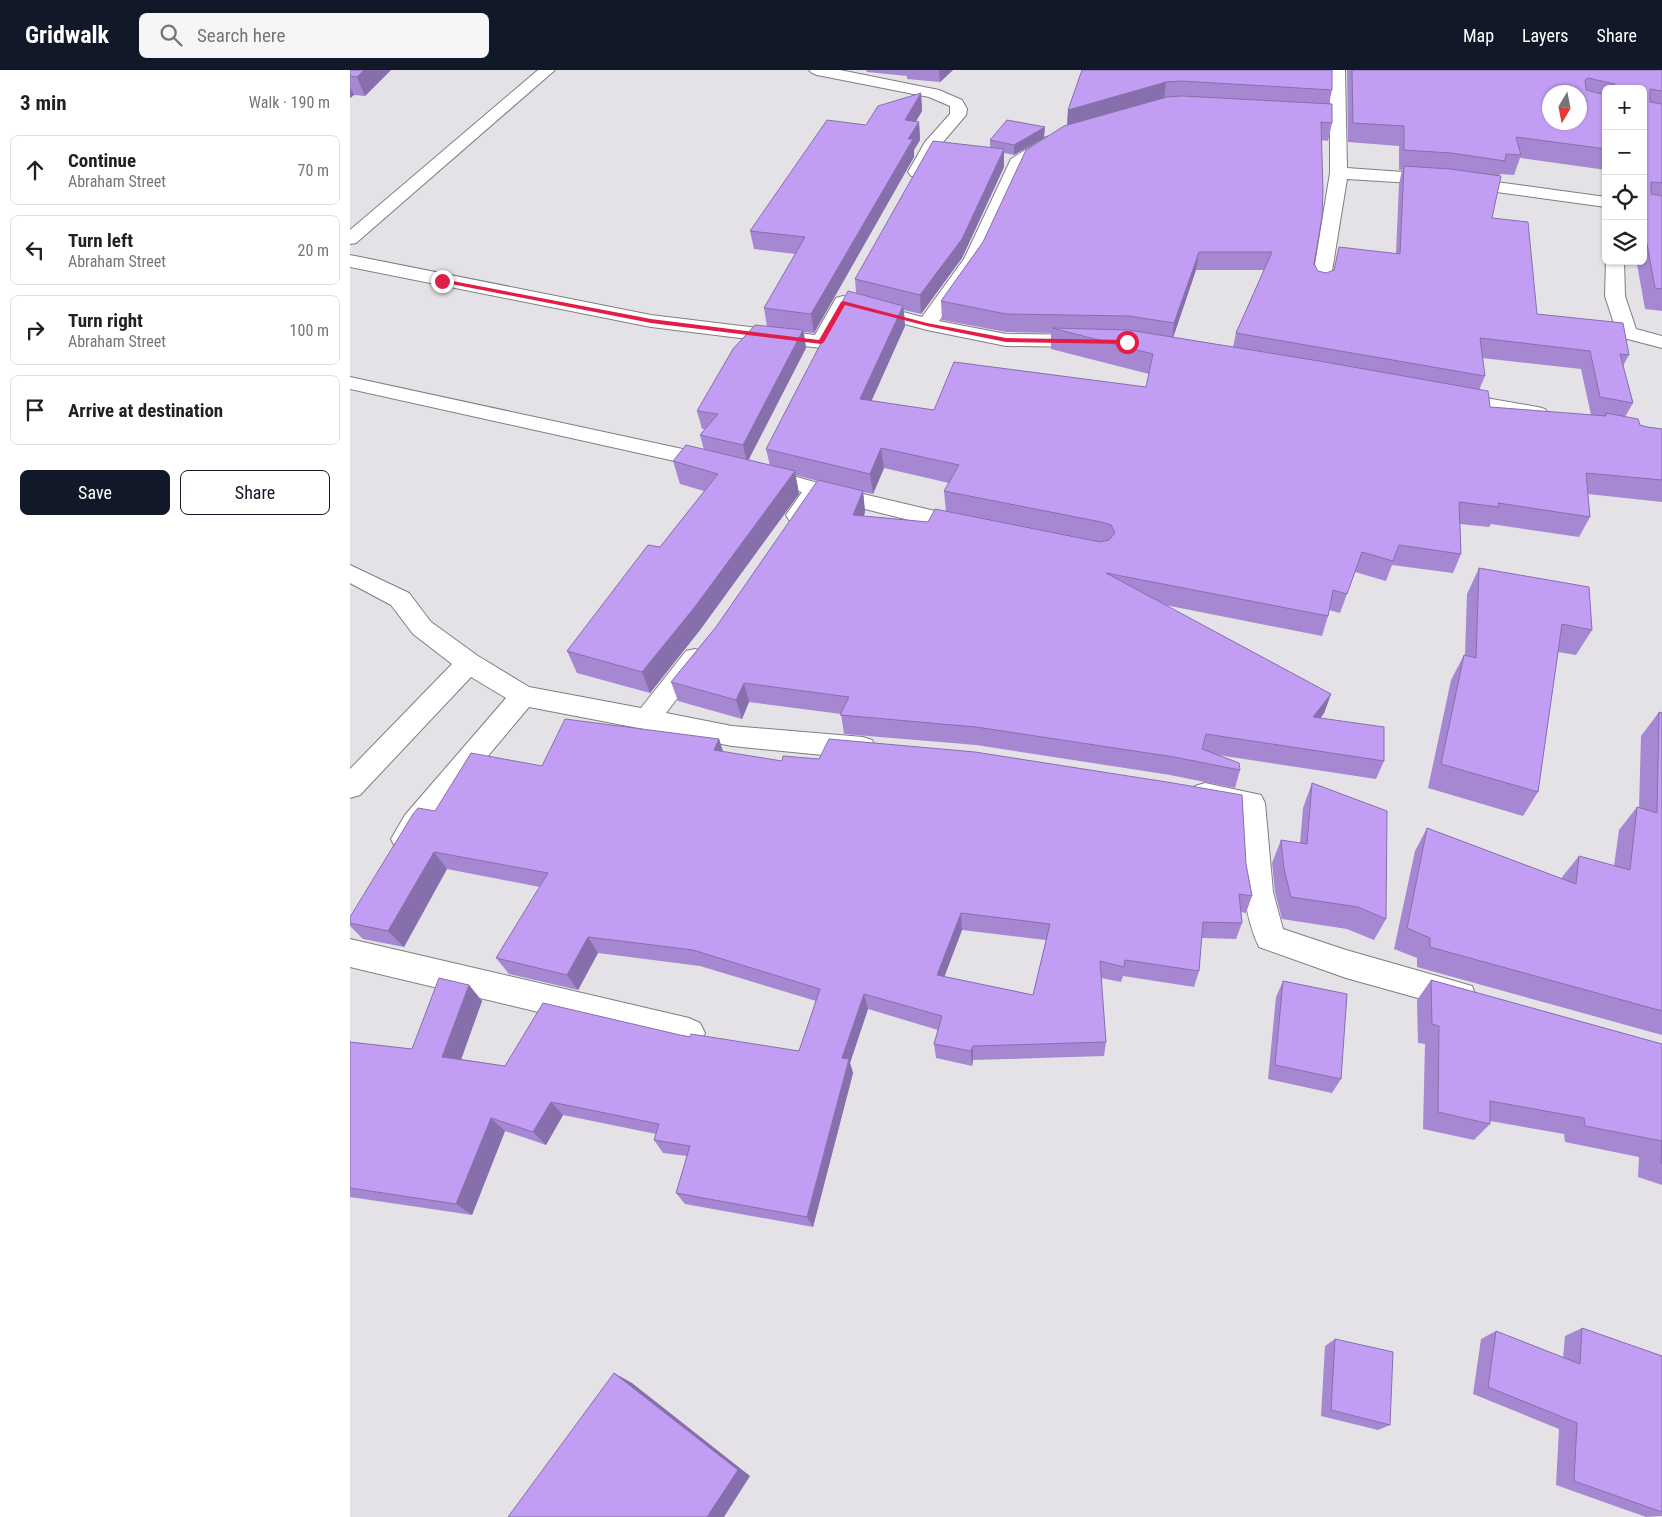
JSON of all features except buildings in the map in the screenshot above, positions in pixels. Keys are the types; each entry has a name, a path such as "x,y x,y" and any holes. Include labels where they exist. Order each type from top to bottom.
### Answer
{"street":[{"path":"350,238 547,70"},
{"path":"817,70 933,93 956,103 959,109 958,115 931,146 907,189"},
{"path":"1321,283 1339,174 1337,70"},
{"path":"1279,112 1338,116"},
{"path":"927,324 973,260 1016,163 1051,142 1066,136"},
{"path":"931,146 950,150"},
{"path":"998,159 1016,163"},
{"path":"1339,174 1446,180 1602,201"},
{"path":"350,261 651,321 817,350 853,285"},
{"path":"1615,265 1615,296 1627,333 1662,342"},
{"path":"843,302 927,324 1006,340 1109,342"},
{"path":"350,383 577,431 759,464 816,489 928,518 985,530"},
{"path":"1437,396 1555,417"},
{"path":"783,535 816,489"},
{"path":"350,573 400,599 422,628 469,663 523,696 732,736 888,750"},
{"path":"647,719 705,645"},
{"path":"350,788 469,663"},
{"path":"390,862 415,823 523,696"},
{"path":"1179,790 1251,803 1258,892 1270,938 1346,964 1490,1004"},
{"path":"350,953 689,1033"}],"route":[{"path":"442,281 651,321 821,342 843,302 927,324 1006,340 1127,342"}]}
